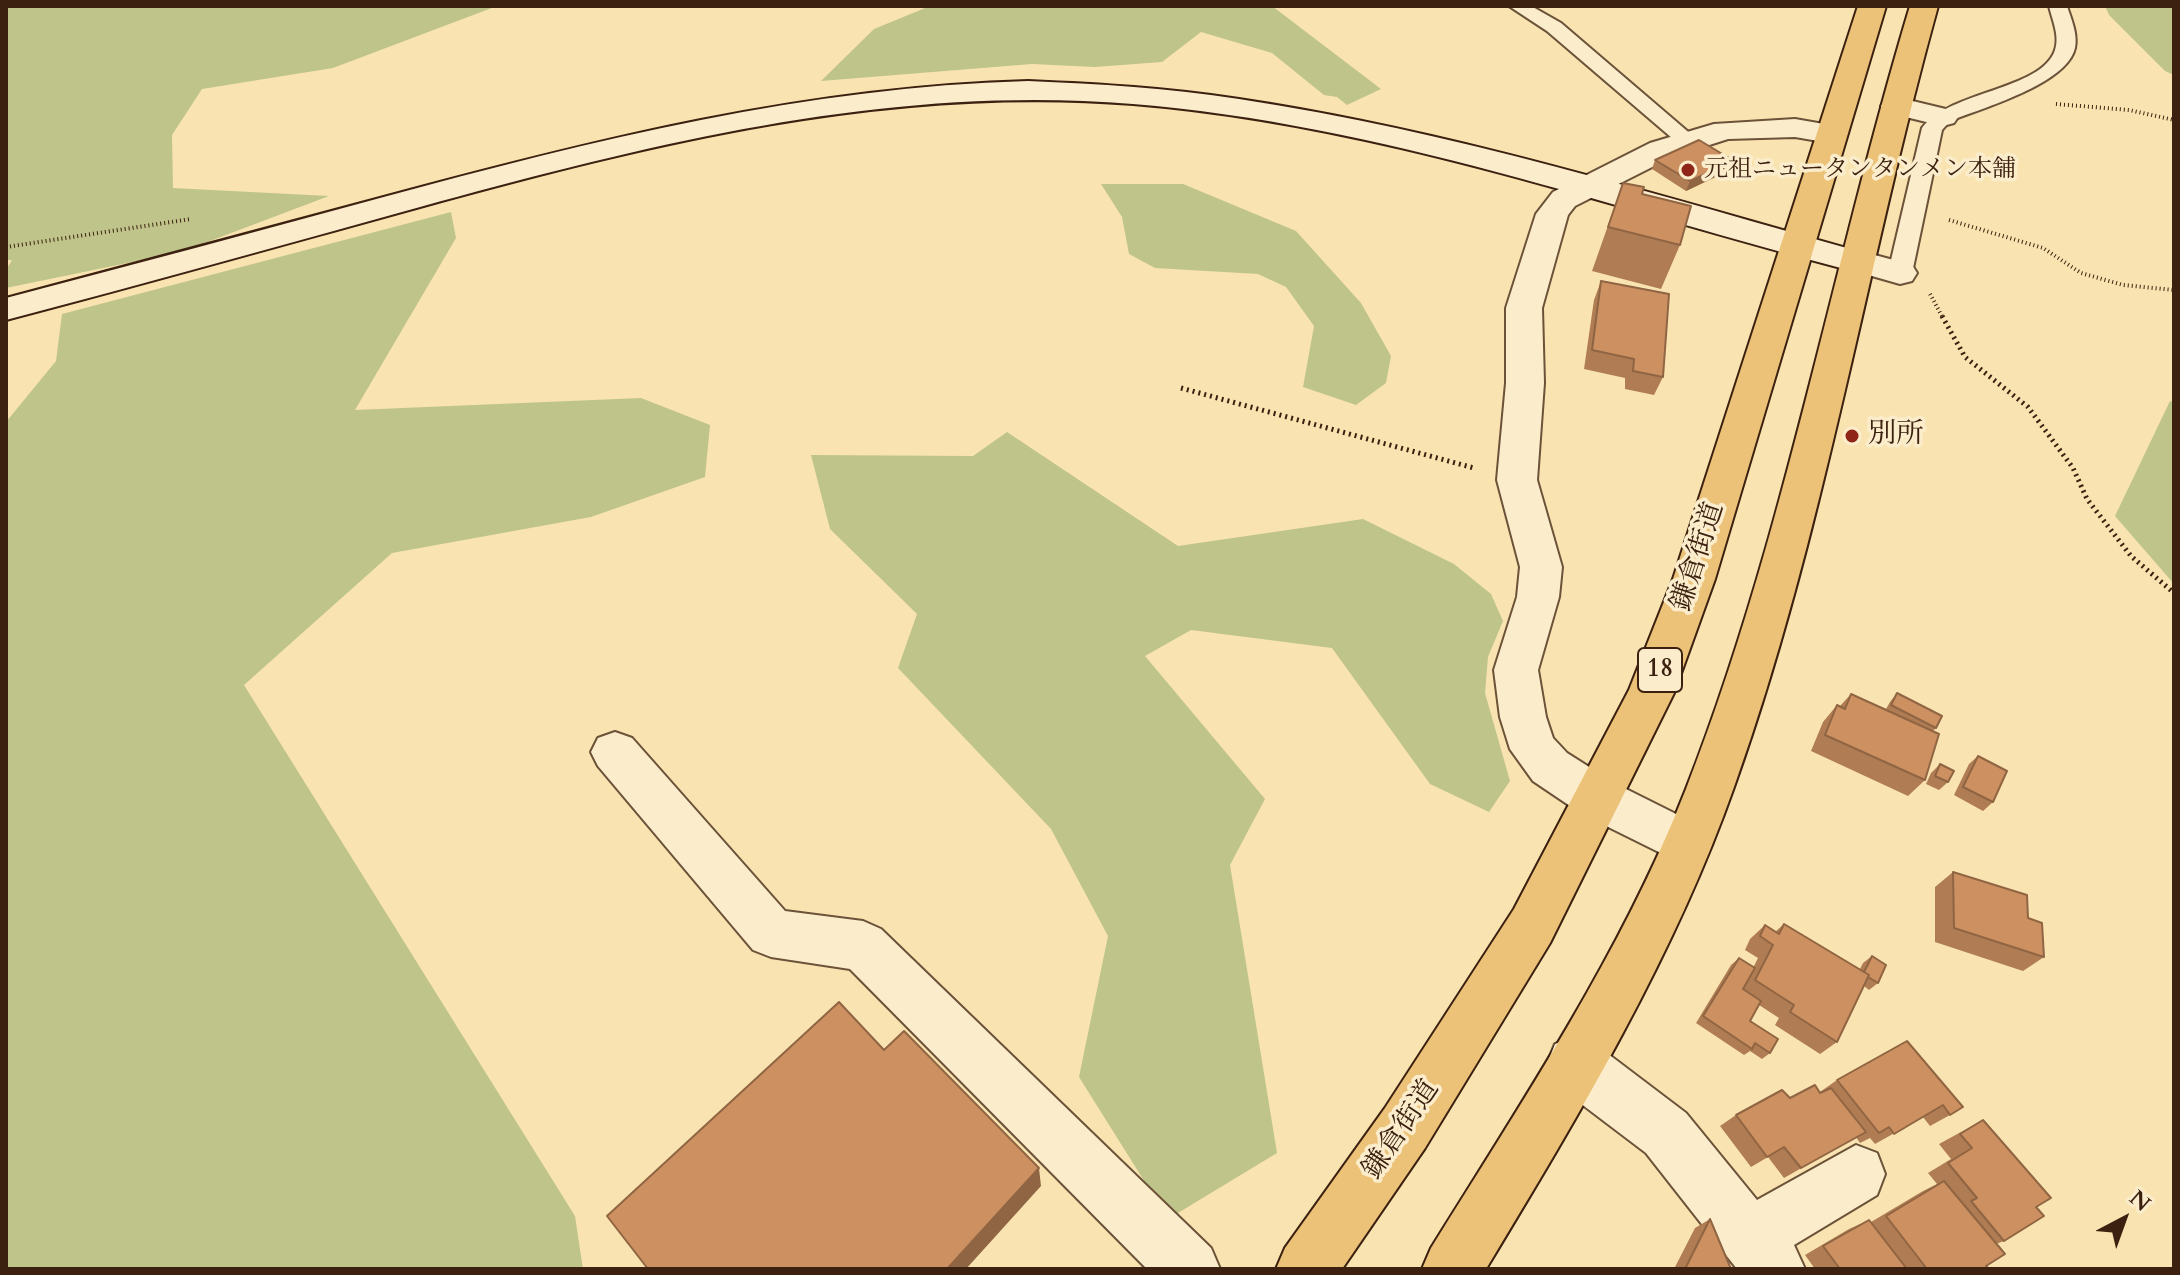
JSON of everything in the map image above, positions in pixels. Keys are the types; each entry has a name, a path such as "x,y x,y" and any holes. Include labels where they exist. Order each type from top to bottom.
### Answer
{"main road":[{"name":"鎌倉街道","path":"1306,1269 1405,1128 1532,926 1651,693 1694,579 1872,6"},
{"path":"1452,1269 1622,982 1687,844 1735,719 1924,6"}],"street":[{"path":"6,309 619,145 786,110 888,97 1032,90 1126,94 1230,105 1362,129 1900,273"},
{"path":"1896,106 1943,117"},
{"path":"1687,844 1599,799 1550,767 1533,749 1523,717 1516,670 1538,597 1541,567 1517,480 1525,383 1524,308 1552,214 1564,199 1584,187 1686,140 1725,130 1795,128 1830,134"},
{"path":"615,752 771,933 863,946 1190,1269"},
{"path":"1575,1064 1666,1133 1762,1253 1856,1174"}],"lane":[{"path":"1518,6 1564,35 1686,140"},
{"path":"1900,273 1932,128 1943,117 2048,73 2065,51 2066,36 2058,6"}],"path":[{"path":"2046,103 2129,110 2174,120"},
{"path":"1914,210 2043,248 2081,273 2123,285 2174,290"},
{"path":"1900,273 1919,283 1936,299 1965,357 2028,407 2073,468 2087,499 2131,556 2174,593"},
{"path":"1181,388 1517,480"}],"green space":[{"path":"6,6 497,6 333,68 202,89 172,135 173,188 329,196 181,252 6,288 6,270 12,260 6,260"},
{"path":"930,6 1272,6 1381,89 1347,105 1337,97 1324,95 1272,53 1201,32 1162,62 1095,67 1032,64 821,81 874,29"},
{"path":"2105,6 2174,6 2174,75 2165,71 2109,15"},
{"path":"1101,184 1183,184 1296,231 1361,303 1391,356 1386,383 1356,405 1303,387 1314,326 1286,287 1258,274 1155,268 1129,254 1122,217"},
{"path":"451,212 456,238 355,410 641,398 710,425 705,477 591,517 392,553 244,685 575,1216 583,1269 6,1269 6,422 56,361 62,314"},
{"path":"2170,401 2174,402 2174,584 2115,516"},
{"path":"1007,432 1178,546 1363,519 1454,564 1491,594 1503,621 1488,657 1485,693 1510,781 1489,812 1430,784 1332,648 1191,630 1145,656 1265,799 1230,865 1277,1153 1168,1219 1079,1077 1108,936 1051,829 898,668 917,614 830,529 811,455 973,456"}],"building":[{"path":"1699,140 1734,161 1690,181 1655,160"},
{"path":"1623,183 1644,187 1642,194 1691,206 1680,245 1608,227"},
{"path":"1601,281 1669,294 1663,377 1633,371 1634,359 1592,350"},
{"path":"1897,693 1942,716 1936,728 1891,705"},
{"path":"1851,694 1939,734 1925,780 1825,735 1837,705 1845,709"},
{"path":"1978,756 2007,771 1993,802 1963,787"},
{"path":"1940,764 1954,771 1948,782 1935,776"},
{"path":"1953,872 2027,895 2028,918 2042,923 2044,957 1954,928"},
{"path":"1784,924 1869,975 1837,1042 1790,1012 1794,1005 1755,980 1773,945 1760,936 1765,925 1779,934"},
{"path":"1872,956 1886,965 1878,983 1864,972"},
{"path":"1739,958 1755,968 1743,989 1761,1001 1750,1021 1778,1039 1770,1053 1755,1043 1752,1049 1703,1016"},
{"path":"839,1002 884,1050 904,1031 1039,1168 947,1269 648,1269 607,1216"},
{"path":"1907,1041 1963,1107 1950,1115 1943,1105 1894,1134 1889,1127 1879,1133 1837,1080"},
{"path":"1815,1085 1820,1093 1831,1088 1866,1132 1801,1168 1784,1147 1767,1157 1736,1115 1782,1090 1790,1098"},
{"path":"1983,1120 2051,1198 2036,1207 2044,1216 2004,1241 1971,1201 1977,1198 1948,1163 1972,1148 1960,1134"},
{"path":"1944,1181 2005,1254 1986,1266 1989,1269 1927,1269 1886,1216"},
{"path":"1710,1219 1731,1269 1685,1269"},
{"path":"1869,1220 1907,1269 1840,1269 1823,1246"}],"place":[{"name":"元祖ニュータンタンメン本舗","path":"1688,170"},
{"name":"別所","path":"1852,436"}]}
